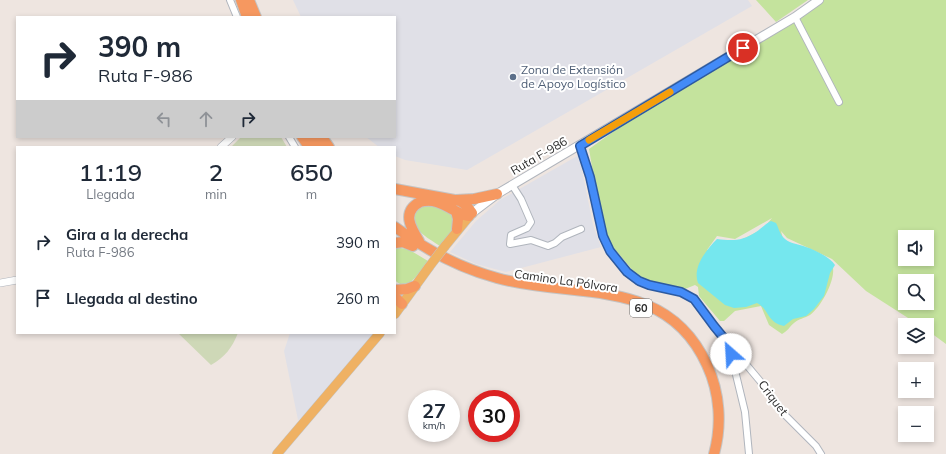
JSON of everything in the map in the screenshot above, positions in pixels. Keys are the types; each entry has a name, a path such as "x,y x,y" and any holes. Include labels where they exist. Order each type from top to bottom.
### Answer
{"highway":[{"path":"241,0 247,16"},
{"path":"249,0 256,16"},
{"path":"396,189 463,203 471,214"},
{"path":"452,200 474,199 498,194"},
{"path":"418,246 409,224 408,217 412,208 423,201 446,204 456,211 471,214"},
{"path":"456,211 458,219 457,230"},
{"name":"Camino La Pólvora","path":"396,228 418,246 455,263 498,278 538,287 618,295 643,303 664,314 678,324 693,341 711,375 717,399 719,418 714,454"},
{"name":"Camino La Pólvora","path":"396,234 450,266 487,280 552,294 616,300 640,307 661,318 688,342 700,361 708,379 714,419 709,454"},
{"path":"396,243 403,242 418,246"},
{"path":"398,293 415,286"}],"main road":[{"name":"Ruta F-986","path":"396,307 398,293 415,286 457,230 471,214 498,194 795,17 819,0"},
{"path":"277,454 379,334"}],"street":[{"path":"230,0 237,16"},
{"path":"795,17 839,102"},
{"path":"222,146 231,138"},
{"name":"Criquet","path":"580,146 590,177 603,236 610,251 627,272 639,281 649,285 681,292 694,299 714,326 760,381 782,412 816,446 821,454"},
{"path":"512,185 521,199 531,222 527,228 511,235 510,244 531,240 548,246 555,243 562,237 580,229"},
{"path":"0,283 16,280"},
{"path":"732,348 731,354 745,412 749,454"}],"shaded area":[{"name":"Zona de Extensión de Apoyo Logístico","path":"293,0 748,0 752,6 467,170 405,160 396,156 396,146 378,146 367,138 396,138 396,16 301,16"},
{"path":"579,155 593,225 601,247 506,272 476,264 450,252 476,221 500,200"},
{"path":"290,334 375,334 303,417 298,420 284,351"}],"green space":[{"path":"756,0 808,0 776,22"},
{"path":"823,0 946,0 946,344 934,335 934,318 908,318 866,291 832,259 787,238 781,231 783,239 833,268 830,286 819,306 810,315 792,324 786,332 782,334 769,325 761,306 735,311 724,321 720,321 699,296 698,287 695,285 685,289 639,278 607,240 598,202 589,149 648,107 815,7","holes":["772,218 763,229 729,246 707,250 717,236 735,239"]},
{"path":"240,138 282,138 286,146 232,146"},
{"path":"424,205 443,207 451,212 456,226 440,246 421,233 414,219 413,212"},
{"path":"396,249 408,249 428,261 413,280 405,285 400,284 396,281"},
{"path":"179,334 238,334 228,352 211,365"}],"water":[{"path":"771,221 776,223 781,235 787,241 818,252 830,259 835,265 830,273 824,296 814,309 806,316 793,319 784,326 774,322 764,309 757,303 746,307 734,308 725,305 698,283 697,277 697,271 702,259 717,239 742,239 756,232"}],"slow traffic":[{"path":"589,140 670,92"}],"place":[{"name":"Zona de Extensión de Apoyo Logístico","path":"513,77"}],"route":[{"path":"731,354 732,348 694,299 681,292 649,285 639,281 627,272 610,251 603,236 590,177 580,146 743,48"}]}
